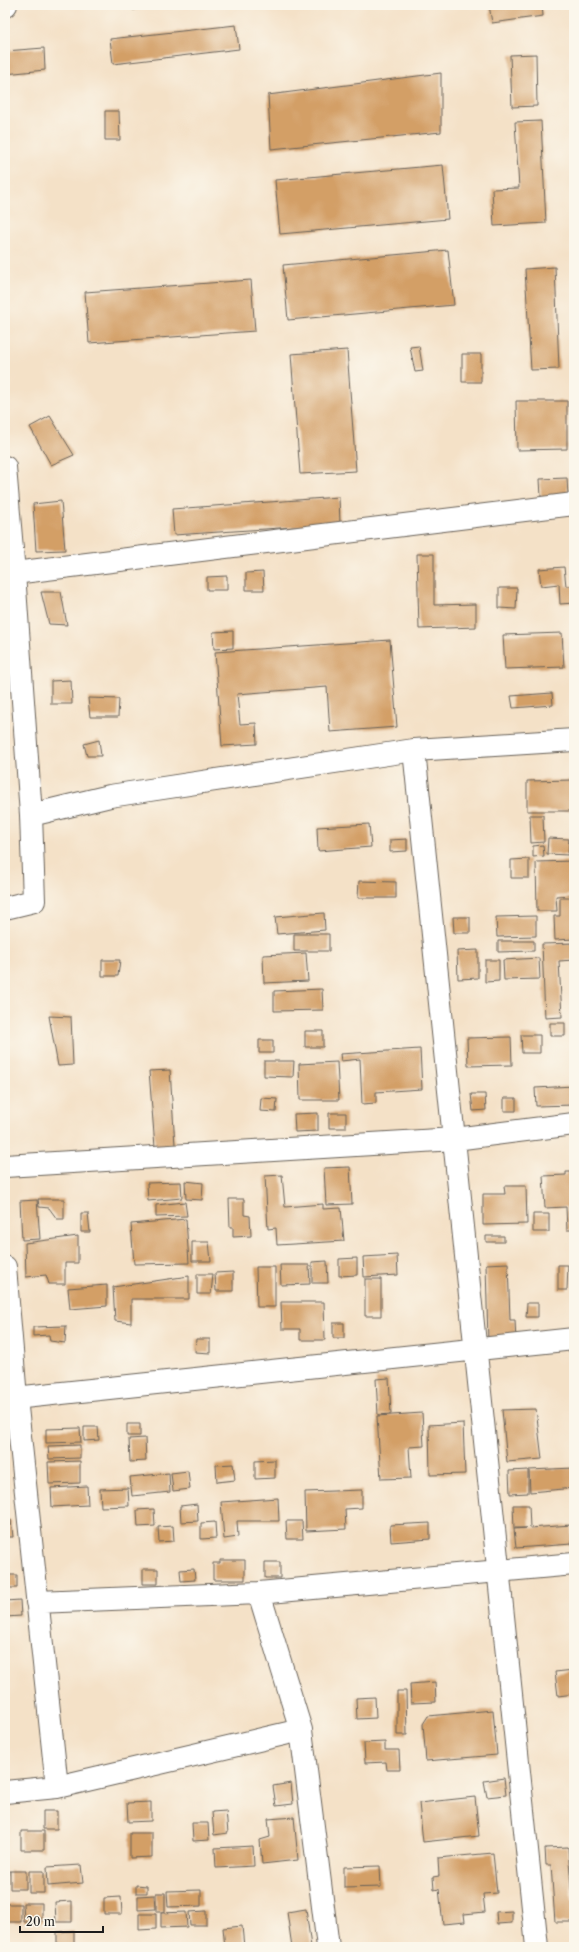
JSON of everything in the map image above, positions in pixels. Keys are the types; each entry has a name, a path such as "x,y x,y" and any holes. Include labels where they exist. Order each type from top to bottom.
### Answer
{"street":[{"path":"5,467 31,815 34,901 5,908"},
{"path":"14,573 574,504"},
{"path":"31,815 110,796 414,750 574,740"},
{"path":"414,750 477,1349 537,1947"},
{"path":"5,1166 455,1139 574,1124"},
{"path":"5,1267 10,1399 37,1602 57,1787"},
{"path":"10,1399 574,1339"},
{"path":"37,1602 259,1593 574,1564"},
{"path":"259,1593 301,1730 328,1947"},
{"path":"5,1792 57,1787 301,1730"}],"building":[{"path":"132,5 162,5 162,6 133,10"},
{"path":"489,5 542,5 543,16 492,23"},
{"path":"236,25 239,49 113,64 110,39"},
{"path":"44,48 45,70 5,74 5,51"},
{"path":"536,54 537,106 512,107 510,55"},
{"path":"441,73 441,132 271,149 268,95"},
{"path":"105,111 119,111 120,140 105,140"},
{"path":"541,121 546,223 494,226 492,189 519,188 515,122"},
{"path":"443,165 448,219 280,234 275,180"},
{"path":"448,250 454,305 288,320 283,265"},
{"path":"555,267 559,369 531,370 525,269"},
{"path":"251,280 255,331 89,343 85,292"},
{"path":"419,346 423,371 415,372 410,347"},
{"path":"347,350 356,471 300,474 291,354"},
{"path":"462,354 481,354 481,382 462,382"},
{"path":"516,401 567,401 567,449 517,450"},
{"path":"50,416 74,455 51,465 30,427"},
{"path":"567,478 568,496 541,497 540,479"},
{"path":"339,497 340,524 174,535 172,509"},
{"path":"61,501 65,550 36,551 33,504"},
{"path":"417,554 434,554 434,605 476,604 476,627 419,629"},
{"path":"564,567 566,586 574,586 574,603 560,604 559,584 541,586 539,569"},
{"path":"263,572 264,590 246,590 246,573"},
{"path":"227,576 227,590 207,590 207,577"},
{"path":"499,588 517,588 516,609 499,608"},
{"path":"41,592 61,592 67,625 49,624"},
{"path":"233,631 233,648 214,649 213,632"},
{"path":"562,633 564,667 505,669 503,635"},
{"path":"390,640 397,727 330,732 327,687 237,694 240,724 256,723 257,744 222,746 215,652"},
{"path":"71,680 72,704 51,704 51,681"},
{"path":"552,693 553,705 513,708 511,696"},
{"path":"88,698 119,699 118,717 90,717"},
{"path":"99,740 101,756 87,756 84,744"},
{"path":"573,780 573,811 527,811 527,781"},
{"path":"530,815 543,815 544,842 531,843"},
{"path":"369,824 371,847 318,851 317,827"},
{"path":"548,838 569,839 568,855 547,854"},
{"path":"407,839 407,851 390,852 390,840"},
{"path":"543,845 544,856 533,857 533,846"},
{"path":"529,859 529,878 511,878 511,860"},
{"path":"574,861 574,895 556,896 557,911 537,911 536,862"},
{"path":"359,881 396,882 396,898 358,898"},
{"path":"560,898 574,898 574,939 555,940 554,916 560,916"},
{"path":"324,913 325,930 277,934 275,917"},
{"path":"536,916 536,936 497,937 496,917"},
{"path":"453,917 470,917 470,933 454,933"},
{"path":"294,934 329,934 329,951 294,951"},
{"path":"498,941 534,941 534,951 498,952"},
{"path":"574,943 574,960 559,961 562,1017 545,1018 542,944"},
{"path":"478,950 478,978 458,979 457,951"},
{"path":"306,953 308,981 264,983 263,955"},
{"path":"539,958 540,979 504,980 503,960"},
{"path":"102,960 120,960 118,976 102,976"},
{"path":"485,960 499,960 499,981 485,982"},
{"path":"322,989 323,1010 274,1011 274,991"},
{"path":"49,1016 71,1017 73,1065 58,1066"},
{"path":"550,1023 565,1023 565,1036 550,1036"},
{"path":"305,1031 323,1031 323,1047 305,1047"},
{"path":"521,1035 540,1035 540,1053 522,1053"},
{"path":"511,1037 512,1065 468,1066 467,1038"},
{"path":"259,1040 273,1040 273,1053 259,1053"},
{"path":"420,1049 422,1089 376,1092 376,1103 362,1104 360,1059 341,1061 340,1054"},
{"path":"264,1061 294,1061 293,1077 264,1076"},
{"path":"337,1062 339,1100 300,1100 299,1064"},
{"path":"170,1070 175,1145 155,1147 149,1071"},
{"path":"574,1086 574,1105 536,1106 535,1088"},
{"path":"471,1094 485,1094 486,1110 473,1111"},
{"path":"261,1098 277,1099 276,1112 260,1111"},
{"path":"504,1098 516,1098 516,1111 504,1111"},
{"path":"318,1113 318,1131 295,1132 294,1114"},
{"path":"329,1113 346,1113 346,1128 329,1128"},
{"path":"350,1167 352,1204 326,1205 324,1168"},
{"path":"566,1172 574,1172 574,1230 567,1230 566,1207 545,1208 543,1176 566,1175"},
{"path":"282,1175 285,1207 323,1204 323,1209 341,1208 344,1241 277,1245 276,1228 268,1229 265,1176"},
{"path":"185,1181 203,1183 202,1200 186,1199"},
{"path":"181,1182 182,1198 148,1201 147,1183"},
{"path":"504,1186 526,1186 527,1224 483,1225 483,1194 505,1194"},
{"path":"38,1199 64,1199 64,1219 57,1219 49,1208 39,1207"},
{"path":"229,1199 244,1199 244,1215 250,1216 251,1236 233,1237 233,1227 230,1227"},
{"path":"37,1200 40,1239 22,1240 20,1201"},
{"path":"185,1202 187,1216 156,1217 156,1205"},
{"path":"81,1213 88,1213 90,1232 81,1232"},
{"path":"533,1214 549,1214 549,1232 533,1232"},
{"path":"186,1219 189,1263 134,1264 131,1224"},
{"path":"78,1236 78,1263 65,1263 65,1284 49,1284 46,1275 26,1277 25,1243"},
{"path":"486,1236 504,1236 504,1242 486,1242"},
{"path":"192,1242 209,1242 211,1261 192,1261"},
{"path":"397,1255 398,1275 364,1277 363,1257"},
{"path":"357,1258 357,1275 339,1276 339,1259"},
{"path":"327,1261 328,1283 312,1283 312,1262"},
{"path":"508,1263 510,1320 515,1320 516,1342 488,1343 486,1264"},
{"path":"280,1265 309,1265 310,1284 281,1285"},
{"path":"558,1265 568,1265 567,1290 558,1290"},
{"path":"256,1267 275,1267 275,1307 257,1307"},
{"path":"233,1272 233,1291 216,1291 215,1273"},
{"path":"197,1274 213,1274 211,1294 197,1294"},
{"path":"189,1276 189,1299 131,1299 131,1323 115,1321 113,1287"},
{"path":"365,1279 381,1279 381,1316 365,1316"},
{"path":"107,1285 107,1306 70,1309 68,1288"},
{"path":"281,1302 324,1302 325,1340 300,1340 300,1329 282,1329"},
{"path":"527,1303 538,1303 538,1317 526,1317"},
{"path":"333,1323 344,1323 344,1338 333,1338"},
{"path":"66,1326 65,1343 50,1341 49,1335 33,1336 33,1327"},
{"path":"196,1339 210,1339 210,1353 195,1352"},
{"path":"389,1378 391,1414 378,1415 376,1379"},
{"path":"536,1409 542,1459 507,1462 502,1410"},
{"path":"422,1413 424,1446 409,1447 411,1478 381,1479 377,1416"},
{"path":"463,1423 465,1474 430,1475 429,1425"},
{"path":"127,1424 140,1424 140,1436 127,1436"},
{"path":"84,1427 98,1427 99,1440 84,1441"},
{"path":"80,1428 81,1442 46,1443 46,1429"},
{"path":"145,1438 146,1461 130,1462 129,1439"},
{"path":"80,1445 80,1458 49,1459 48,1446"},
{"path":"275,1460 275,1478 255,1479 255,1461"},
{"path":"80,1461 80,1483 49,1484 48,1462"},
{"path":"233,1464 235,1480 217,1482 216,1465"},
{"path":"574,1468 574,1488 530,1492 529,1470"},
{"path":"528,1470 528,1493 510,1494 509,1471"},
{"path":"188,1471 190,1489 173,1491 171,1473"},
{"path":"169,1473 170,1492 132,1496 130,1477"},
{"path":"87,1486 88,1505 52,1507 51,1488"},
{"path":"128,1488 129,1506 101,1507 100,1489"},
{"path":"362,1490 362,1508 345,1509 346,1529 306,1531 305,1492"},
{"path":"278,1498 279,1521 237,1521 238,1537 224,1539 221,1502"},
{"path":"197,1504 198,1521 181,1522 180,1506"},
{"path":"513,1505 529,1505 530,1528 571,1525 572,1544 516,1548 514,1529 527,1528 514,1528"},
{"path":"154,1509 155,1526 138,1527 137,1510"},
{"path":"5,1520 11,1520 13,1537 5,1537"},
{"path":"286,1521 302,1521 303,1539 287,1539"},
{"path":"215,1522 216,1538 201,1539 201,1523"},
{"path":"430,1523 430,1539 391,1542 390,1525"},
{"path":"173,1526 174,1541 159,1542 158,1527"},
{"path":"220,1560 245,1560 245,1580 213,1580 213,1563 220,1563"},
{"path":"265,1562 280,1562 280,1578 265,1578"},
{"path":"143,1569 158,1569 158,1584 143,1584"},
{"path":"194,1569 195,1580 181,1581 180,1570"},
{"path":"5,1575 17,1575 17,1588 5,1588"},
{"path":"20,1600 21,1616 5,1617 5,1601"},
{"path":"574,1670 574,1694 558,1696 555,1672"},
{"path":"435,1682 436,1702 411,1703 410,1684"},
{"path":"397,1691 406,1691 407,1735 397,1735"},
{"path":"375,1697 376,1718 357,1719 356,1698"},
{"path":"493,1710 497,1755 426,1761 423,1724 428,1716"},
{"path":"385,1742 385,1750 399,1750 400,1770 387,1770 386,1762 365,1763 364,1743"},
{"path":"504,1778 506,1795 487,1797 484,1781"},
{"path":"291,1783 293,1804 276,1806 273,1786"},
{"path":"475,1797 479,1836 423,1842 419,1803"},
{"path":"151,1802 151,1821 128,1822 127,1803"},
{"path":"43,1811 57,1811 57,1829 43,1829"},
{"path":"226,1811 228,1833 214,1835 212,1812"},
{"path":"294,1817 298,1860 262,1864 260,1840 270,1837 268,1819"},
{"path":"192,1823 208,1823 209,1840 193,1841"},
{"path":"21,1831 44,1831 44,1850 21,1850"},
{"path":"130,1833 152,1833 152,1857 130,1858"},
{"path":"253,1846 254,1866 216,1868 215,1848"},
{"path":"568,1847 572,1900 574,1900 574,1922 555,1922 551,1865 546,1865 545,1848"},
{"path":"493,1853 497,1893 483,1894 485,1912 464,1914 465,1922 443,1924 439,1889 434,1890 433,1877 439,1876 438,1858"},
{"path":"81,1865 83,1883 48,1886 47,1867"},
{"path":"380,1866 381,1887 344,1888 344,1867"},
{"path":"10,1871 26,1871 26,1889 10,1889"},
{"path":"29,1871 44,1871 44,1893 29,1893"},
{"path":"136,1885 147,1886 147,1893 136,1893"},
{"path":"201,1890 201,1906 168,1907 167,1891"},
{"path":"156,1893 165,1893 165,1912 156,1912"},
{"path":"154,1895 155,1909 138,1910 138,1896"},
{"path":"121,1897 122,1914 104,1914 104,1898"},
{"path":"72,1901 72,1922 56,1922 55,1902"},
{"path":"23,1903 42,1903 42,1922 24,1922"},
{"path":"5,1904 21,1904 21,1922 5,1922"},
{"path":"306,1909 311,1947 292,1947 287,1912"},
{"path":"206,1911 206,1925 190,1925 189,1912"},
{"path":"512,1911 512,1923 497,1924 496,1912"},
{"path":"186,1912 187,1927 161,1928 161,1913"},
{"path":"139,1914 156,1914 156,1929 139,1930"},
{"path":"242,1926 244,1947 225,1947 223,1928"},
{"path":"74,1931 74,1947 57,1947 57,1932"}]}
